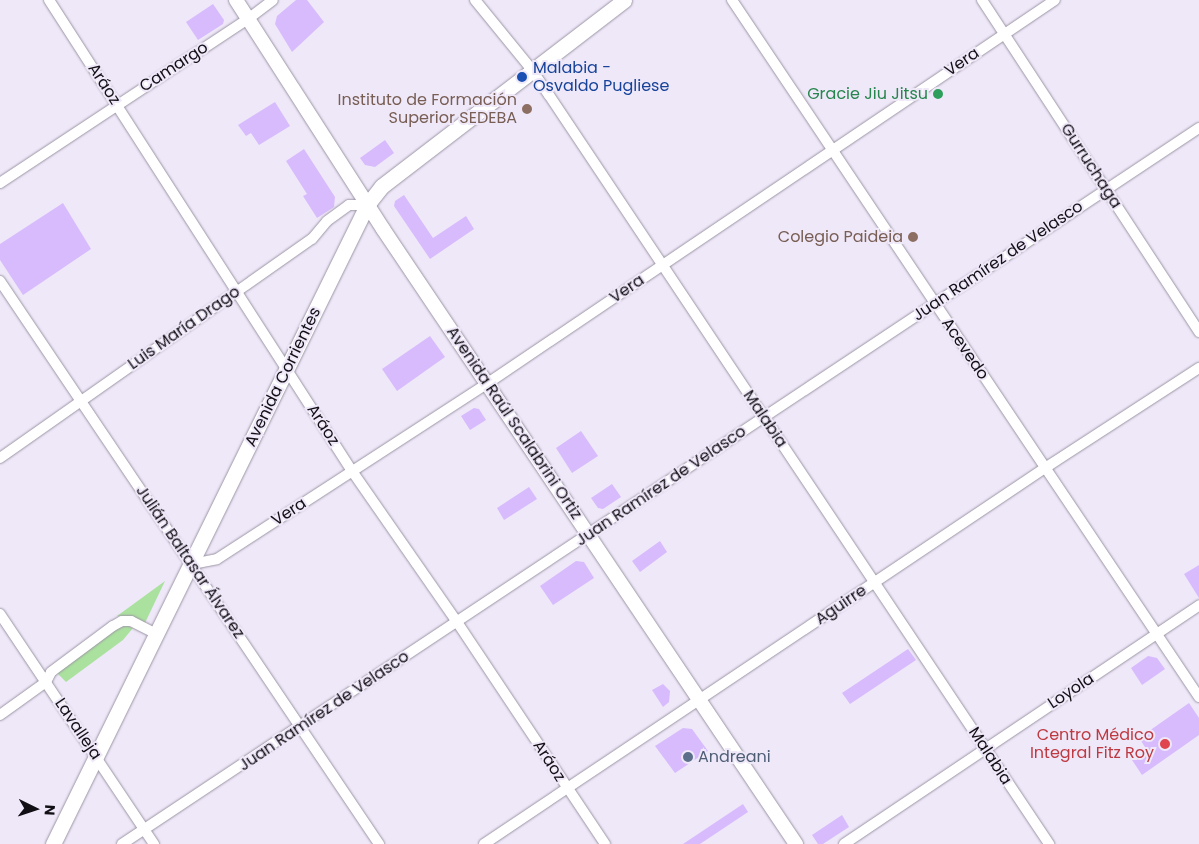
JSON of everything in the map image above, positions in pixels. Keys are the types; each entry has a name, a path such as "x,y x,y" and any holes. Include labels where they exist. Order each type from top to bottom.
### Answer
{"main road":[{"name":"Avenida Raúl Scalabrini Ortiz","path":"236,0 367,205 796,844"},
{"name":"Avenida Corrientes","path":"53,844 367,205 382,186 624,0"}],"street":[{"name":"Aráoz","path":"49,0 352,471 457,622 605,844"},
{"name":"Camargo","path":"0,183 248,19 273,0"},
{"name":"Malabia","path":"475,0 532,70 1049,844"},
{"name":"Acevedo","path":"732,0 1199,697"},
{"name":"Gurruchaga","path":"982,0 1199,332"},
{"name":"Vera","path":"192,564 217,559 488,383 1055,0"},
{"name":"Juan Ramírez de Velasco","path":"122,844 1199,128"},
{"name":"Luis María Drago","path":"0,458 312,239 327,221 349,205 367,205"},
{"name":"Julián Baltasar Álvarez","path":"0,281 379,844"},
{"name":"Aguirre","path":"484,844 567,787 699,702 1045,468 1199,368"},
{"name":"Loyola","path":"844,844 984,748 1199,606"},
{"name":"Lavalleja","path":"0,614 154,844"},
{"path":"0,715 46,682 51,672 122,621 131,621 157,634"}],"green space":[{"path":"165,581 145,623 134,618 117,616"},
{"path":"127,626 133,628 123,640 66,682 56,672 118,627"}],"building":[{"path":"296,0 307,0 324,22 292,52 275,24 277,16"},
{"path":"213,4 224,20 223,24 198,40 186,22"},
{"path":"275,102 290,126 259,145 251,133 246,136 238,125"},
{"path":"385,140 394,153 375,167 365,165 360,158"},
{"path":"304,149 335,197 334,207 317,218 303,196 307,194 286,161"},
{"path":"404,195 433,238 466,216 474,229 430,259 394,206 395,201"},
{"path":"63,203 91,249 23,295 0,260 0,244"},
{"path":"430,336 445,357 397,391 382,369"},
{"path":"474,408 479,409 486,420 470,430 461,416"},
{"path":"581,431 598,456 572,473 556,448"},
{"path":"612,484 621,497 603,509 598,508 591,498"},
{"path":"529,487 537,499 504,520 497,508"},
{"path":"660,541 667,552 640,572 632,561"},
{"path":"576,561 584,562 594,578 553,605 540,586"},
{"path":"1199,565 1199,598 1184,574"},
{"path":"908,649 916,660 850,704 842,693"},
{"path":"1148,656 1157,658 1165,669 1142,685 1131,668"},
{"path":"663,684 670,691 669,702 663,707 652,690"},
{"name":"Centro Médico Integral Fitz Roy","path":"1189,703 1199,718 1199,735 1142,775 1132,760 1147,750 1139,738"},
{"path":"683,728 692,729 708,751 675,773 655,746"},
{"path":"743,804 748,812 700,844 683,844"},
{"path":"842,815 849,827 823,844 818,844 812,835"}],"place":[{"name":"Malabia - Osvaldo Pugliese","path":"522,77"},
{"name":"Gracie Jiu Jitsu","path":"938,94"},
{"name":"Instituto de Formación Superior SEDEBA","path":"527,109"},
{"name":"Colegio Paideia","path":"913,237"},
{"name":"Centro Médico Integral Fitz Roy","path":"1165,744"},
{"name":"Andreani","path":"688,757"}]}
